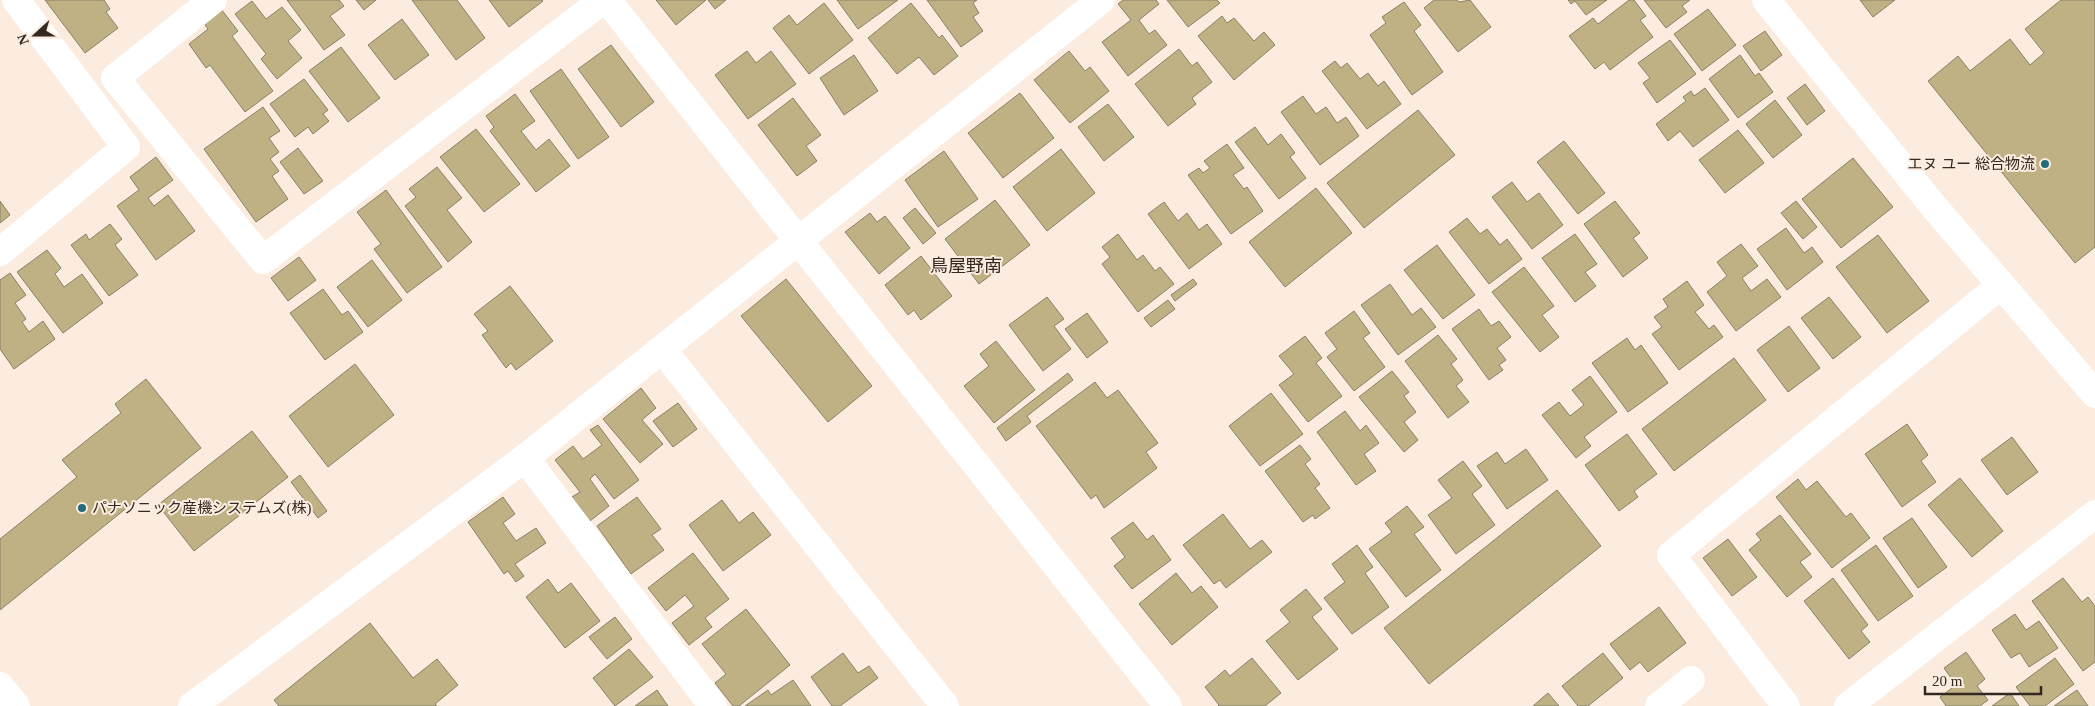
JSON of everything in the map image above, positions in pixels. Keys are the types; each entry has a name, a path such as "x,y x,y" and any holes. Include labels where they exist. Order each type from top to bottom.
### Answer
{"street":[{"path":"0,252 126,147 16,0"},
{"path":"213,0 116,78 263,260 605,0 797,240 1158,702"},
{"path":"192,706 525,458 1101,0"},
{"path":"1766,0 1936,208 2095,394"},
{"path":"1786,706 1671,555 2001,285"},
{"path":"662,349 945,706"},
{"path":"525,458 713,706"},
{"path":"1848,706 2095,514"},
{"path":"1659,706 1691,680"},
{"path":"0,686 16,706"}],"building":[{"path":"45,0 104,0 110,9 106,12 118,28 85,53"},
{"path":"287,0 339,0 344,6 330,16 345,35 324,50"},
{"path":"356,0 376,0 364,10"},
{"path":"412,0 457,0 485,38 456,60"},
{"path":"489,0 542,0 543,1 509,27"},
{"path":"656,0 706,0 676,25"},
{"path":"708,0 726,0 715,9"},
{"path":"837,0 898,0 858,29"},
{"path":"927,0 977,0 973,3 979,13 973,17 983,31 961,47"},
{"path":"1123,0 1156,0 1159,4 1139,20 1149,34 1155,30 1167,45 1128,76 1102,42 1131,20 1118,4"},
{"path":"1167,0 1217,0 1220,3 1188,27"},
{"path":"1434,0 1457,0 1459,2 1470,0 1491,27 1458,52 1424,8"},
{"path":"1568,0 1607,0 1586,15 1575,1 1571,4"},
{"path":"1629,0 1634,0 1646,16 1640,20 1653,37 1610,70 1604,62 1595,69 1569,36 1593,18 1598,24"},
{"path":"1644,0 1690,0 1682,6 1687,12 1666,28"},
{"path":"1860,0 1895,0 1873,17"},
{"name":"エヌ ユー 総合物流","path":"2061,0 2095,0 2095,247 2075,263 1928,81 1958,56 1970,71 2010,39 2030,65 2044,53 2025,29"},
{"path":"252,1 266,19 282,7 301,30 288,41 302,58 277,79 261,59 266,54 235,14"},
{"path":"1404,2 1421,25 1414,31 1443,72 1412,95 1370,35 1386,23 1382,17"},
{"path":"824,3 853,40 809,74 773,28 789,15 797,25"},
{"path":"911,3 939,38 942,35 958,56 934,75 919,57 897,74 868,38"},
{"path":"221,9 238,31 232,36 273,91 245,112 210,65 206,68 189,44 208,29 203,22"},
{"path":"1708,9 1736,45 1702,71 1674,34"},
{"path":"1222,16 1227,23 1234,18 1254,41 1264,32 1275,45 1234,80 1198,36"},
{"path":"402,19 429,55 395,80 368,45"},
{"path":"1765,31 1782,55 1761,71 1743,46"},
{"path":"1670,40 1696,74 1657,103 1643,83 1650,78 1638,63"},
{"path":"611,45 654,102 621,127 578,69"},
{"path":"341,47 380,98 348,122 309,71"},
{"path":"1179,49 1192,66 1197,62 1212,82 1192,98 1196,104 1168,126 1135,84"},
{"path":"747,51 756,63 771,51 796,84 748,119 715,75"},
{"path":"1069,51 1085,71 1090,67 1109,91 1070,123 1034,80"},
{"path":"854,55 878,91 844,115 820,78"},
{"path":"1740,55 1755,76 1759,73 1773,92 1738,118 1709,79"},
{"path":"1335,61 1341,68 1347,63 1360,79 1368,73 1378,86 1384,81 1401,104 1367,129 1322,71"},
{"path":"561,69 609,137 578,159 530,91"},
{"path":"304,79 328,110 323,114 329,121 313,134 308,127 295,137 270,104"},
{"path":"1805,84 1825,111 1807,125 1787,98"},
{"path":"1705,88 1729,120 1693,147 1680,131 1668,141 1656,124 1686,101 1683,97 1691,91 1694,96"},
{"path":"1020,93 1054,138 1003,178 968,133"},
{"path":"515,94 535,121 521,131 536,150 549,139 570,166 536,192 490,131 494,127 486,116"},
{"path":"1303,96 1316,114 1326,107 1337,123 1346,117 1359,136 1320,165 1281,112"},
{"path":"793,98 821,135 806,146 817,161 797,176 758,125"},
{"path":"1775,100 1802,135 1773,158 1746,124"},
{"path":"1108,104 1134,137 1104,161 1078,127"},
{"path":"263,107 280,131 269,138 279,152 270,159 279,171 272,176 288,199 256,222 204,149"},
{"path":"1418,110 1455,155 1364,228 1327,183"},
{"path":"1255,127 1268,145 1281,134 1295,153 1290,157 1306,178 1279,199 1235,142"},
{"path":"476,129 520,184 484,212 440,157"},
{"path":"1738,130 1764,163 1725,193 1699,160"},
{"path":"1564,141 1605,193 1578,214 1537,162"},
{"path":"1227,144 1244,168 1233,175 1244,189 1247,187 1263,211 1231,234 1188,175 1199,168 1203,173 1210,168 1204,161"},
{"path":"298,148 323,181 304,194 280,162"},
{"path":"1061,149 1095,193 1047,231 1013,187"},
{"path":"944,151 978,199 938,227 905,180"},
{"path":"156,157 173,180 148,198 154,206 168,195 195,231 156,260 117,206 139,190 130,177"},
{"path":"1853,158 1893,207 1841,248 1802,199"},
{"path":"437,167 462,198 447,210 472,242 448,262 405,206 416,197 409,189"},
{"path":"1512,182 1527,202 1539,193 1563,225 1532,249 1492,197"},
{"path":"1316,188 1352,233 1285,287 1249,242"},
{"path":"386,190 442,267 407,293 374,249 381,244 357,212"},
{"path":"995,200 1030,245 979,284 945,239"},
{"path":"0,201 10,215 0,223"},
{"path":"1615,201 1640,233 1633,238 1648,258 1623,277 1584,224"},
{"path":"1796,201 1817,227 1803,239 1781,213"},
{"path":"1164,202 1178,221 1187,213 1199,230 1207,224 1222,244 1189,269 1148,214"},
{"path":"915,208 936,233 923,244 903,218"},
{"path":"870,213 877,222 885,216 910,248 879,274 845,232"},
{"path":"1467,218 1480,234 1487,229 1500,245 1507,239 1522,259 1489,284 1449,232"},
{"path":"110,224 122,239 115,245 138,275 109,296 71,245 86,234 89,240"},
{"path":"1786,228 1804,253 1812,247 1823,262 1787,290 1757,249"},
{"path":"1118,234 1137,260 1143,255 1155,271 1160,267 1174,284 1138,312 1102,264 1110,257 1102,247"},
{"path":"1575,234 1597,264 1585,272 1596,286 1575,302 1542,258"},
{"path":"1878,235 1929,301 1887,333 1836,267"},
{"path":"1741,244 1758,266 1742,278 1751,291 1767,279 1781,297 1736,331 1707,292 1727,276 1717,262"},
{"path":"1437,245 1475,295 1443,319 1404,270"},
{"path":"47,250 61,268 55,274 64,287 82,274 103,303 63,333 17,272"},
{"path":"921,256 952,296 921,320 914,310 908,315 885,285"},
{"path":"299,257 316,280 288,301 271,278"},
{"path":"372,260 402,300 368,327 337,287"},
{"path":"1524,267 1554,306 1542,315 1559,337 1540,352 1492,292"},
{"path":"10,273 26,295 15,303 26,319 22,322 29,332 43,321 55,339 14,369 0,349 0,280"},
{"path":"786,279 872,386 828,422 741,316"},
{"path":"1193,279 1197,284 1175,301 1171,295"},
{"path":"1687,281 1704,305 1695,312 1709,329 1714,325 1723,337 1679,370 1652,334 1662,327 1654,317 1668,307 1663,299"},
{"path":"1390,284 1412,315 1421,308 1436,327 1398,355 1361,305"},
{"path":"510,286 553,341 516,370 511,363 506,368 482,335 488,331 474,314"},
{"path":"323,289 342,315 348,311 363,332 325,360 290,313"},
{"path":"1047,297 1064,319 1054,326 1071,349 1043,371 1009,325"},
{"path":"1829,297 1861,337 1833,359 1801,318"},
{"path":"1168,300 1175,309 1151,327 1144,318"},
{"path":"1479,309 1491,326 1499,321 1511,337 1497,348 1506,360 1499,365 1503,370 1489,380 1452,329"},
{"path":"1354,311 1370,333 1363,338 1385,367 1354,391 1327,357 1337,349 1325,333"},
{"path":"1087,313 1108,342 1087,358 1065,329"},
{"path":"1789,326 1820,368 1788,392 1757,350"},
{"path":"1438,335 1457,359 1451,364 1463,380 1456,386 1469,402 1448,418 1405,361"},
{"path":"1305,336 1322,358 1316,363 1342,396 1308,422 1279,385 1294,374 1279,356"},
{"path":"1627,338 1635,350 1641,345 1668,383 1628,412 1592,363"},
{"path":"996,341 1035,390 994,423 964,386 989,366 980,354"},
{"path":"1734,358 1766,400 1674,471 1642,429"},
{"path":"355,364 394,415 328,467 289,416"},
{"path":"1392,371 1409,392 1404,396 1416,412 1404,422 1418,440 1404,452 1359,397"},
{"path":"1068,373 1073,380 1027,416 1031,422 1006,441 997,428"},
{"path":"1590,376 1617,412 1584,437 1591,446 1576,458 1542,415 1559,402 1570,416 1584,405 1572,390"},
{"name":"パナソニック産機システムズ(株)","path":"146,379 201,448 0,610 0,539 77,477 62,460 121,413 115,404"},
{"path":"1095,382 1107,398 1118,390 1158,443 1146,452 1157,468 1104,508 1096,495 1091,499 1036,426"},
{"path":"641,388 656,408 642,420 663,444 640,463 603,419"},
{"path":"1271,393 1303,434 1260,466 1229,426"},
{"path":"678,403 697,429 673,447 653,421"},
{"path":"1345,411 1360,431 1366,425 1379,443 1364,454 1376,471 1356,485 1317,432"},
{"path":"1907,424 1928,455 1921,461 1936,482 1902,507 1865,454"},
{"path":"598,425 639,480 614,499 595,474 590,479 609,506 590,521 572,497 580,492 555,460 573,446 583,459 602,445 590,430"},
{"path":"252,431 288,477 194,551 158,505"},
{"path":"1627,434 1657,474 1634,491 1638,497 1619,511 1585,465"},
{"path":"2012,437 2038,472 2007,495 1981,460"},
{"path":"1300,445 1311,459 1305,464 1320,484 1315,488 1330,508 1315,519 1313,515 1303,522 1265,471"},
{"path":"1526,449 1548,480 1507,509 1477,466 1497,452 1505,464"},
{"path":"1463,461 1482,486 1472,494 1495,525 1456,554 1428,515 1452,498 1438,480"},
{"path":"300,475 327,511 318,518 291,482"},
{"path":"1960,478 2003,531 1972,557 1928,505"},
{"path":"1798,479 1806,490 1817,481 1846,517 1851,513 1870,538 1832,568 1776,497"},
{"path":"1557,490 1601,546 1429,684 1384,628"},
{"path":"503,497 515,514 503,523 516,541 536,528 546,543 515,564 524,576 516,582 508,571 504,574 468,522"},
{"path":"637,497 661,529 652,535 664,550 631,574 597,526"},
{"path":"722,500 739,523 753,512 771,535 723,571 689,525"},
{"path":"1407,506 1424,527 1414,534 1441,570 1406,597 1369,549 1392,532 1385,523"},
{"path":"1223,514 1250,549 1262,540 1272,552 1226,588 1220,580 1214,584 1183,545"},
{"path":"1780,515 1811,554 1800,562 1812,577 1787,597 1749,550 1761,540 1756,534"},
{"path":"1912,518 1947,567 1918,588 1883,538"},
{"path":"1133,522 1147,540 1153,535 1171,560 1132,589 1114,566 1125,557 1111,538"},
{"path":"1728,539 1757,577 1732,596 1703,558"},
{"path":"1357,545 1373,567 1365,573 1389,607 1352,634 1324,598 1345,582 1332,564"},
{"path":"1876,545 1913,596 1878,621 1841,570"},
{"path":"693,553 729,599 705,618 712,627 689,645 672,623 694,606 685,595 666,611 648,588"},
{"path":"1176,573 1192,593 1201,586 1218,607 1172,645 1139,604"},
{"path":"1833,578 1868,625 1861,631 1870,642 1849,659 1804,601"},
{"path":"2063,578 2082,602 2088,597 2095,606 2095,662 2083,671 2032,601"},
{"path":"548,579 558,593 571,583 600,621 565,648 526,597"},
{"path":"1306,589 1322,609 1312,617 1338,649 1298,680 1266,641 1290,622 1280,610"},
{"path":"1659,607 1686,643 1648,672 1640,662 1630,670 1610,644"},
{"path":"746,609 790,665 739,706 733,706 715,683 726,674 702,644"},
{"path":"2015,614 2026,630 2039,621 2058,648 2029,667 2020,653 2011,658 1992,630"},
{"path":"615,617 632,639 607,659 589,637"},
{"path":"370,623 413,678 437,659 458,685 435,704 437,706 279,706 274,700"},
{"path":"629,649 653,677 615,706 593,678"},
{"path":"1966,652 1985,679 1977,686 1988,700 1980,706 1946,706 1940,697 1956,685 1944,668"},
{"path":"843,653 858,673 869,666 878,678 840,706 832,706 811,677"},
{"path":"1603,653 1623,678 1588,706 1578,706 1562,686"},
{"path":"1252,658 1281,693 1265,706 1218,706 1205,687 1225,670 1230,676"},
{"path":"2055,658 2074,684 2045,706 2030,706 2016,687"},
{"path":"793,680 811,706 745,706 768,690 771,695"},
{"path":"657,690 668,706 635,706"},
{"path":"2077,690 2088,706 2054,706"},
{"path":"1548,693 1559,706 1533,706"},
{"path":"2010,693 2019,706 1992,706"}],"place":[{"name":"エヌ ユー 総合物流","path":"2045,164"},
{"name":"パナソニック産機システムズ(株)","path":"82,508"}],"district":[{"name":"鳥屋野南","path":"966,266"}]}
